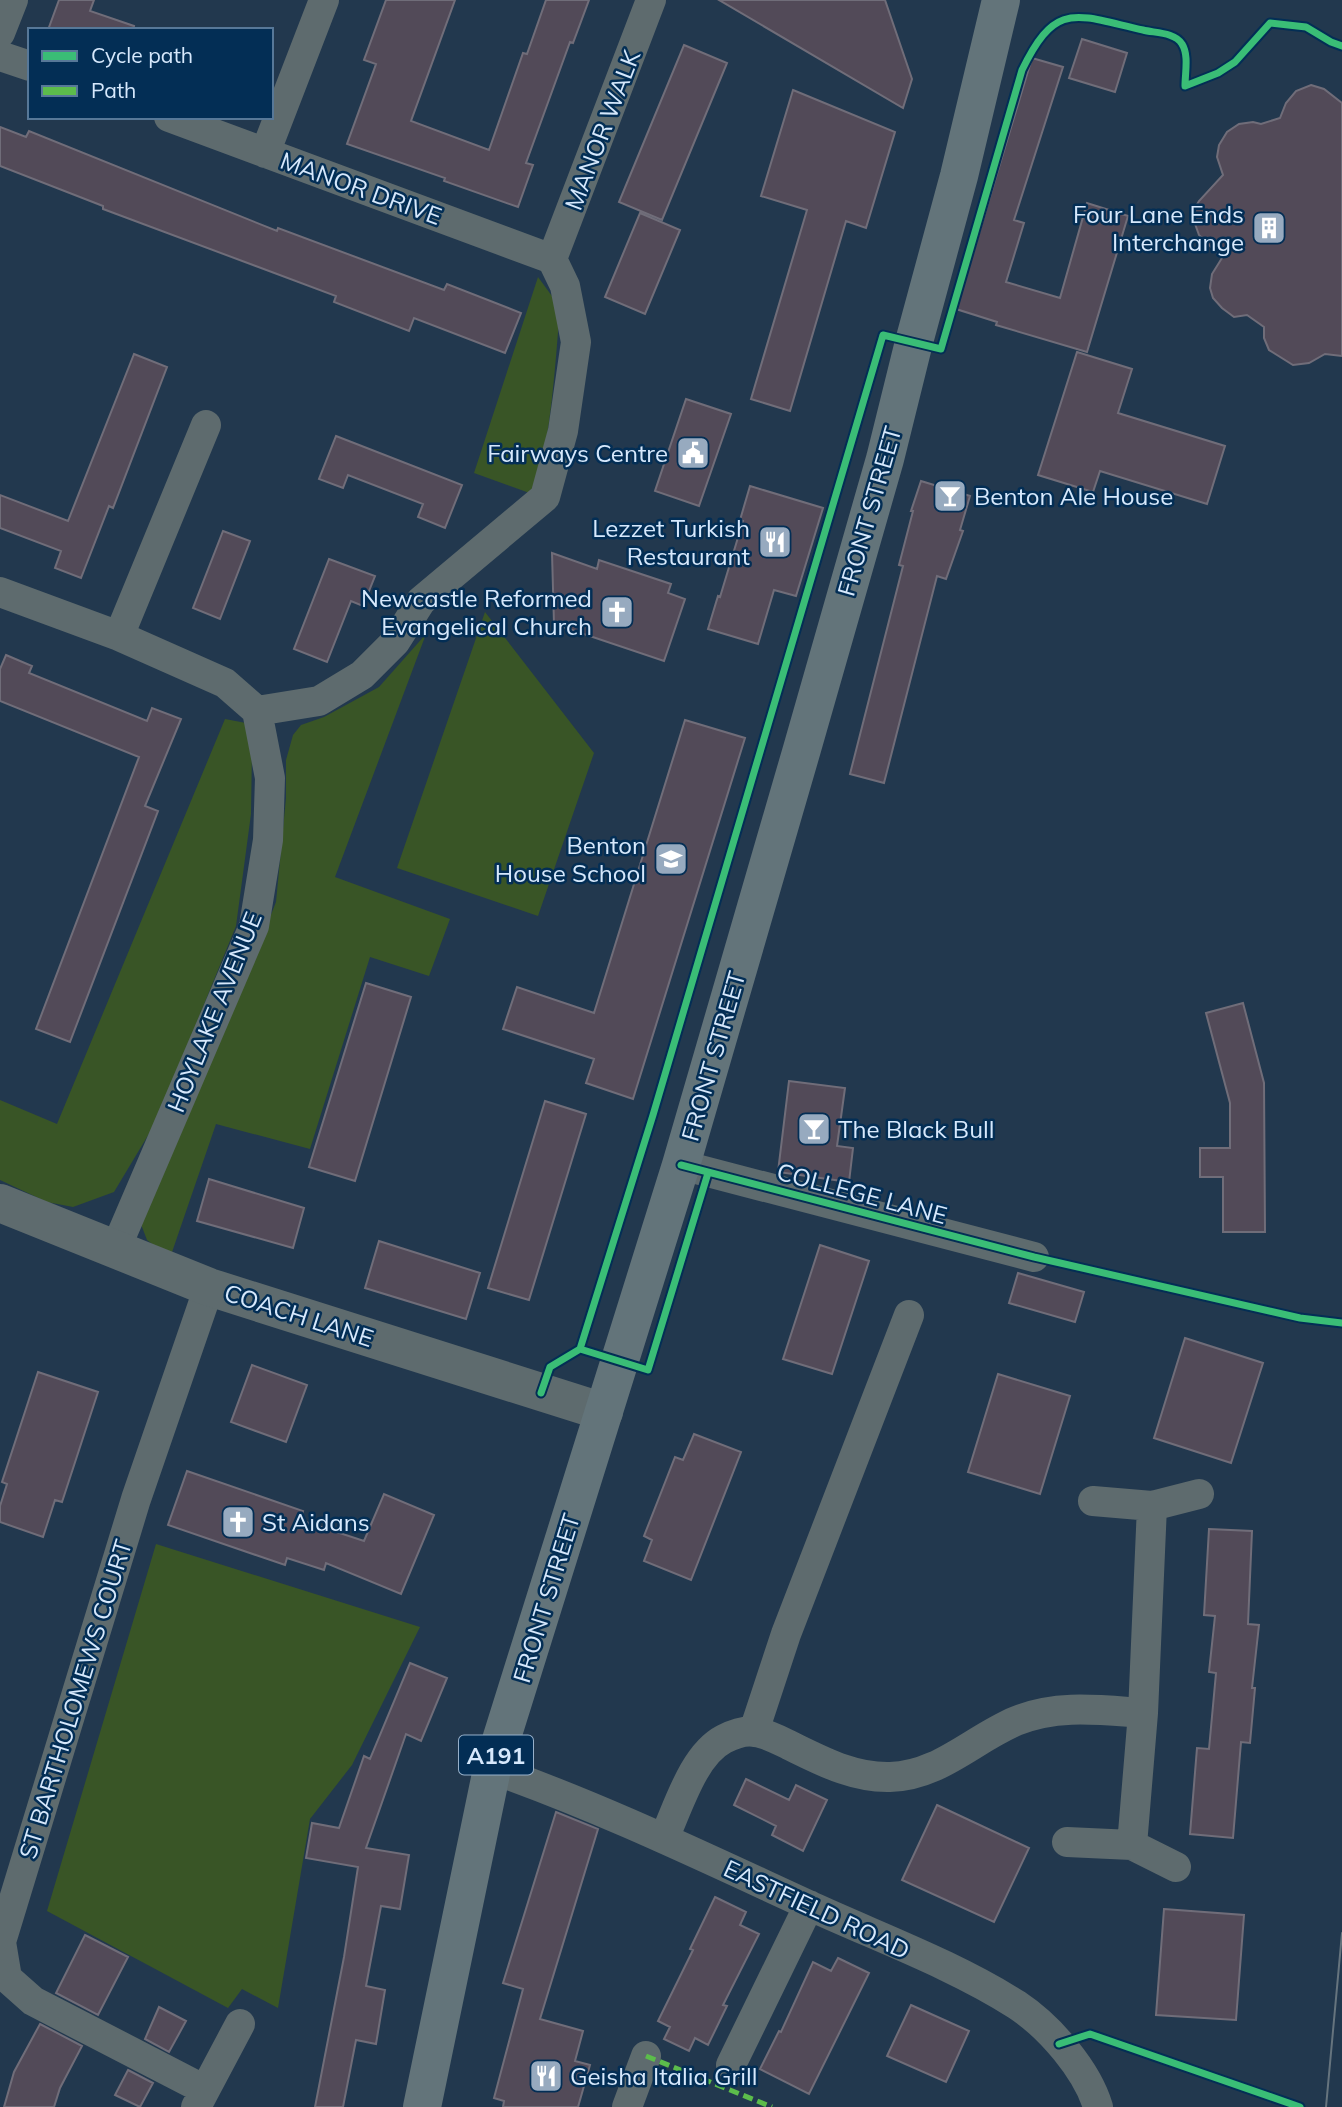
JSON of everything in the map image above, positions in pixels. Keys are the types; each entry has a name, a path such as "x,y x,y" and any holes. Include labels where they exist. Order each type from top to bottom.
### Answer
{"main road":[{"name":"FRONT STREET","path":"422,2107 492,1769 681,1165 885,459 1001,2"}],"street":[{"path":"0,33 13,0"},
{"path":"265,153 324,0"},
{"name":"MANOR WALK","path":"552,259 651,0"},
{"path":"0,56 28,65"},
{"name":"MANOR DRIVE","path":"174,119 552,259"},
{"path":"0,592 119,636 225,683 257,711 319,701 362,675 395,642 421,601 545,497 563,431 576,342 565,286 552,259"},
{"path":"119,636 206,425"},
{"name":"HOYLAKE AVENUE","path":"116,1248 254,926 268,840 270,778 257,711"},
{"name":"COLLEGE LANE","path":"681,1165 1034,1257"},
{"name":"COACH LANE","path":"0,1203 209,1287 604,1412"},
{"name":"ST BARTHOLOMEWS COURT","path":"200,2098 33,2001 7,1978 1,1942 136,1499 209,1287"},
{"path":"754,1731 786,1634 909,1315"},
{"path":"1093,1501 1152,1506 1199,1494"},
{"path":"1132,1845 1143,1713 1152,1506"},
{"path":"664,1838 701,1760 723,1739 740,1733 754,1731 772,1737 850,1772 891,1777 941,1764 1013,1722 1034,1714 1086,1709 1143,1713"},
{"name":"EASTFIELD ROAD","path":"492,1769 664,1838 966,1977 1019,2006 1044,2027 1081,2070 1098,2107"},
{"path":"1067,1842 1132,1845 1176,1867"},
{"path":"731,2065 809,1905"},
{"path":"200,2098 240,2024"},
{"path":"626,2107 646,2056"}],"green space":[{"path":"538,277 560,307 549,425 535,495 474,473"},
{"path":"485,612 594,753 538,916 397,868"},
{"path":"426,634 335,877 450,919 429,976 370,957 310,1149 216,1124 170,1258 147,1240 139,1219 234,1009 276,902 286,798 286,760 293,735 301,725 324,717 379,687"},
{"path":"225,719 246,723 252,748 251,814 236,926 156,1122 114,1192 73,1207 47,1202 0,1180 0,1100 57,1124"},
{"path":"156,1544 420,1627 352,1765 310,1819 278,2008 242,1989 228,2008 47,1911"}],"building":[{"path":"59,0 94,0 90,11 134,26 134,28 49,28"},
{"path":"386,0 455,0 411,121 489,150 523,53 527,54 546,0 589,0 573,43 570,42 526,163 533,165 518,207 347,144 376,64 364,60"},
{"path":"719,0 885,0 912,79 903,108"},
{"path":"1082,39 1127,53 1115,92 1069,78"},
{"path":"684,45 727,63 662,220 619,202"},
{"path":"1032,58 1063,67 1014,220 1024,223 1006,282 1060,298 1087,203 1128,216 1087,352 996,325 997,322 956,309"},
{"name":"Four Lane Ends Interchange","path":"1311,85 1324,89 1342,103 1342,356 1325,354 1309,363 1293,365 1269,350 1264,338 1264,327 1247,315 1234,317 1213,298 1210,288 1212,274 1222,258 1199,235 1193,211 1223,175 1217,157 1219,145 1227,132 1239,124 1261,124 1280,118 1286,103 1296,91"},
{"path":"793,90 895,132 866,228 846,221 790,411 751,399 807,210 761,196"},
{"path":"0,127 26,137 29,131 277,231 278,228 444,290 447,284 521,313 505,353 414,318 409,331 334,302 336,296 103,209 103,206 0,166"},
{"path":"640,213 680,230 645,314 605,297"},
{"path":"1077,352 1132,369 1118,413 1225,446 1207,504 1100,471 1093,492 1038,475"},
{"path":"134,354 167,367 113,508 109,506 81,578 55,568 61,551 0,528 0,495 68,521"},
{"name":"Fairways Centre","path":"686,399 731,414 699,506 655,491"},
{"path":"336,436 462,485 445,528 418,517 423,504 348,475 343,488 319,479"},
{"path":"921,481 970,496 960,530 963,531 946,579 937,576 884,783 850,774 903,566 899,565 911,511"},
{"name":"Lezzet Turkish Restaurant","path":"750,486 823,508 796,596 774,590 758,644 708,629 743,521 740,520"},
{"path":"223,531 250,541 220,619 193,608"},
{"name":"Newcastle Reformed Evangelical Church","path":"552,553 597,569 599,560 671,584 668,593 685,599 664,661 554,624"},
{"path":"329,559 375,576 363,606 351,601 327,662 294,649"},
{"path":"6,655 32,666 29,673 147,721 152,708 181,719 145,806 158,811 70,1042 36,1029 139,757 0,701 0,669"},
{"path":"685,720 745,738 633,1099 586,1083 594,1059 503,1029 517,987 594,1013"},
{"path":"366,983 411,997 355,1181 309,1167"},
{"path":"1243,1003 1264,1083 1265,1232 1223,1232 1223,1177 1200,1177 1200,1148 1230,1148 1230,1103 1206,1013"},
{"name":"The Black Bull","path":"789,1081 845,1088 837,1146 853,1148 849,1182 778,1172"},
{"path":"545,1101 586,1114 529,1300 488,1288"},
{"path":"209,1179 304,1208 293,1248 197,1221"},
{"path":"379,1241 480,1273 466,1319 365,1288"},
{"path":"820,1245 869,1261 832,1374 783,1359"},
{"path":"1018,1273 1084,1292 1075,1322 1009,1303"},
{"path":"1185,1338 1263,1363 1231,1463 1154,1438"},
{"path":"252,1365 307,1385 286,1442 231,1422"},
{"path":"38,1372 98,1392 62,1502 55,1500 43,1537 0,1522 0,1506 7,1484 2,1482"},
{"path":"998,1374 1070,1396 1040,1494 968,1472"},
{"path":"694,1434 741,1452 691,1580 644,1561 652,1540 644,1536 675,1457 683,1460"},
{"name":"St Aidans","path":"187,1471 303,1511 300,1520 364,1541 384,1494 434,1515 401,1594 326,1563 324,1570 287,1558 285,1565 168,1525"},
{"path":"1209,1529 1252,1531 1248,1624 1259,1625 1252,1688 1255,1688 1250,1743 1241,1742 1233,1838 1190,1834 1197,1748 1209,1749 1216,1673 1209,1672 1215,1616 1204,1615"},
{"path":"410,1663 447,1678 421,1741 406,1734 366,1848 409,1855 400,1909 381,1906 366,1986 385,1990 376,2044 356,2040 343,2107 315,2107 358,1867 306,1858 312,1823 339,1828 364,1756 370,1759"},
{"path":"746,1779 789,1800 796,1785 827,1800 803,1851 772,1835 776,1826 734,1805"},
{"path":"937,1805 1029,1848 994,1922 902,1880"},
{"path":"556,1812 598,1829 540,2019 583,2031 575,2061 590,2065 578,2107 503,2107 504,2101 494,2098 523,1989 503,1983"},
{"path":"715,1897 746,1912 740,1925 759,1934 723,2005 727,2006 708,2045 695,2038 689,2051 664,2039 670,2027 658,2021 693,1950 690,1949"},
{"path":"1164,1909 1244,1915 1236,2020 1156,2015"},
{"path":"85,1935 128,1957 98,2015 56,1993"},
{"path":"838,1958 869,1973 809,2094 760,2069 779,2031 781,2032 813,1962 831,1971"},
{"path":"911,2005 969,2031 946,2082 887,2056"},
{"path":"159,2007 186,2021 169,2052 145,2039"},
{"path":"40,2024 82,2046 60,2088 54,2107 4,2107 14,2072"},
{"path":"128,2070 153,2083 140,2107 115,2095"}],"tram line":[{"path":"1326,2107 1342,1933"}],"marked path":[{"path":"646,2056 772,2107"}],"cycle path":[{"path":"541,1393 550,1367 580,1349 653,1115 883,335 941,349 1022,70 1034,48 1046,32 1057,23 1070,18 1100,20 1164,34 1179,40 1184,48 1185,86 1218,73 1235,62 1270,23 1306,27 1342,46"},
{"path":"681,1165 1034,1257 1300,1318 1342,1323"},
{"path":"580,1349 648,1370 708,1173"},
{"path":"1059,2044 1090,2034 1300,2107"}],"place":[{"name":"Four Lane Ends Interchange","path":"1269,228"},
{"name":"Fairways Centre","path":"693,453"},
{"name":"Benton Ale House","path":"950,496"},
{"name":"Lezzet Turkish Restaurant","path":"775,542"},
{"name":"Newcastle Reformed Evangelical Church","path":"617,612"},
{"name":"Benton House School","path":"671,859"},
{"name":"The Black Bull","path":"814,1129"},
{"name":"St Aidans","path":"238,1522"},
{"name":"Geisha Italia Grill","path":"546,2076"}]}
